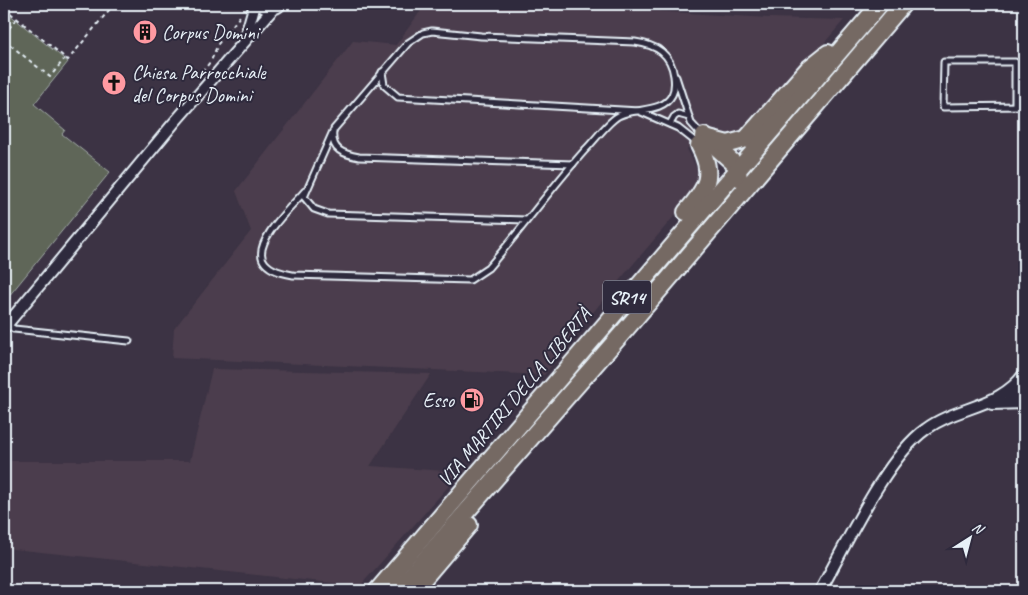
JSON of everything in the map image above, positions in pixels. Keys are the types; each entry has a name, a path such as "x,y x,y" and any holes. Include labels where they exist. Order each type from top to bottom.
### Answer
{"main road":[{"name":"VIA MARTIRI DELLA LIBERTÀ","path":"377,591 619,306 880,4"},
{"name":"VIA MARTIRI DELLA LIBERTÀ","path":"397,591 630,323 903,4"},
{"path":"701,141 728,144 741,142 746,139 812,64 848,40"},
{"path":"737,171 754,165 834,75 847,69"},
{"path":"701,141 737,171"},
{"path":"619,306 648,256 704,188 707,165 701,141"},
{"path":"630,323 672,263 736,187 737,171"},
{"name":"VIA MARTIRI DELLA LIBERTÀ","path":"412,591 494,496 567,396"}],"street":[{"path":"242,43 252,19 255,4"},
{"path":"259,4 266,9 272,10"},
{"path":"5,327 242,43 272,10 281,4"},
{"path":"820,591 866,509 905,448 927,428 992,402 1005,394 1024,374"},
{"path":"1005,394 1024,394"},
{"path":"981,405 1024,403"}],"lane":[{"path":"673,70 675,87 670,99 651,109 615,118 573,164 488,268 470,280 293,275 275,270 265,264 261,258 260,249 265,238 305,191 334,129 408,43 423,33 432,31 481,36 650,44 663,52 673,70 689,117 701,141"},
{"path":"1015,105 1015,62 944,62 943,107 1004,108 1015,105 1024,106"},
{"path":"382,72 387,89 398,97 639,111 670,124 701,141"},
{"path":"670,124 678,114 689,117"},
{"path":"334,129 332,141 335,147 347,155 358,158 573,164"},
{"path":"305,191 304,197 307,204 320,212 328,214 526,220"},
{"path":"5,327 129,341"}],"path":[{"path":"4,8 68,60 114,4"},
{"path":"204,70 241,16"},
{"path":"4,35 16,19"},
{"path":"221,30 227,36"},
{"path":"4,40 50,76 65,58"},
{"path":"4,45 9,43"}],"shaded area":[{"path":"422,4 537,4 768,18 844,20 749,130 732,136 715,132 707,127 687,149 696,167 698,176 693,194 606,296 544,375 172,358 174,329 251,231 236,191 353,41 396,45 420,12"},
{"path":"212,369 431,374 370,466 461,472 360,586 4,548 4,461 190,461"}],"green space":[{"path":"4,10 68,62 34,104 65,130 62,134 110,172 4,302"}],"place":[{"name":"Corpus Domini","path":"145,32"},
{"name":"Chiesa Parrocchiale del Corpus Domini","path":"114,83"},
{"name":"Esso","path":"472,400"}]}
